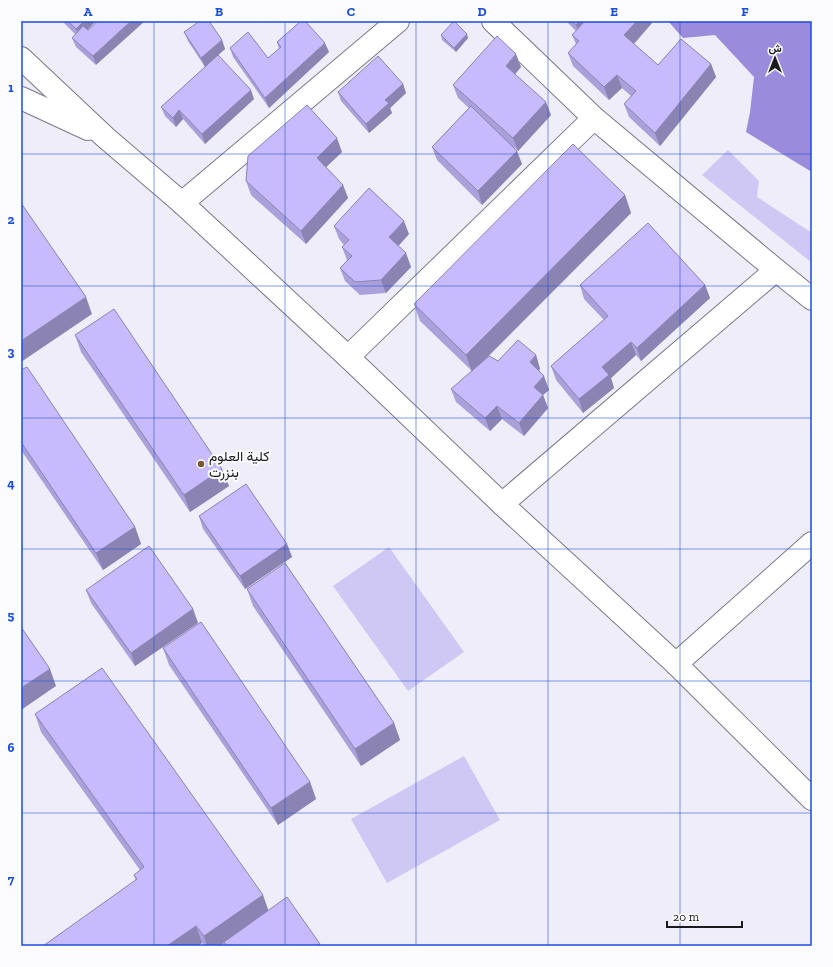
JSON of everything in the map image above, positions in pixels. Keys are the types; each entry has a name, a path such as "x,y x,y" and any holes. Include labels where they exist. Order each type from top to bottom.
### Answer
{"street":[{"path":"182,203 398,21"},
{"path":"493,21 594,118 776,270 812,298"},
{"path":"21,58 105,138 182,203 348,357 502,504 676,664 812,799"},
{"path":"21,98 105,138"},
{"path":"348,357 594,118"},
{"path":"502,504 776,270"},
{"path":"676,664 812,543"}],"shaded area":[{"path":"668,21 812,21 812,172 746,132 754,77 715,35 683,38"},
{"path":"728,150 759,181 757,197 812,233 812,263 702,175"},
{"path":"389,547 464,652 408,691 333,586"},
{"path":"464,756 500,820 387,883 351,819"}],"building":[{"path":"68,21 84,21 76,29"},
{"path":"98,21 131,21 93,56 72,38 83,26 88,30"},
{"path":"200,21 209,21 222,40 201,58 184,32"},
{"path":"301,21 305,21 325,43 265,98 230,48 248,32 268,58 281,47 277,42"},
{"path":"454,21 467,34 454,48 441,35"},
{"path":"572,21 579,21 576,25"},
{"path":"585,21 637,21 624,35 658,65 681,39 711,64 655,133 624,104 636,91 617,75 604,87 568,53 579,41 572,35"},
{"path":"497,36 516,54 506,66 546,102 513,138 453,85"},
{"path":"218,55 251,90 202,134 179,110 173,118 161,107"},
{"path":"378,56 403,84 385,100 389,103 366,124 338,92"},
{"path":"307,105 337,138 317,158 343,185 301,231 246,181 248,156"},
{"path":"471,106 517,151 478,191 432,147"},
{"path":"573,144 625,195 466,355 414,304"},
{"path":"369,188 404,221 389,237 406,253 381,280 355,282 340,268 352,256 342,247 349,240 334,226"},
{"path":"21,203 86,297 21,341"},
{"path":"648,223 705,285 637,348 631,342 602,367 609,375 579,399 551,366 608,316 580,285"},
{"path":"114,309 222,469 184,495 75,335"},
{"path":"518,340 536,355 530,362 544,376 534,387 543,395 519,423 497,406 485,418 451,389 489,356 498,361"},
{"path":"27,367 135,527 96,553 21,442 21,370"},
{"path":"246,484 287,544 240,576 199,516"},
{"path":"149,546 193,609 131,653 86,590"},
{"path":"285,563 394,723 355,749 247,589"},
{"path":"201,622 310,782 271,808 163,648"},
{"path":"21,627 50,669 21,688"},
{"path":"102,668 263,895 204,936 196,926 167,946 43,946 137,879 134,875 144,867 35,714"},
{"path":"287,897 320,944 317,946 227,946 224,942"}],"place":[{"name":"كلية العلوم بنزرت","path":"201,464"}]}
